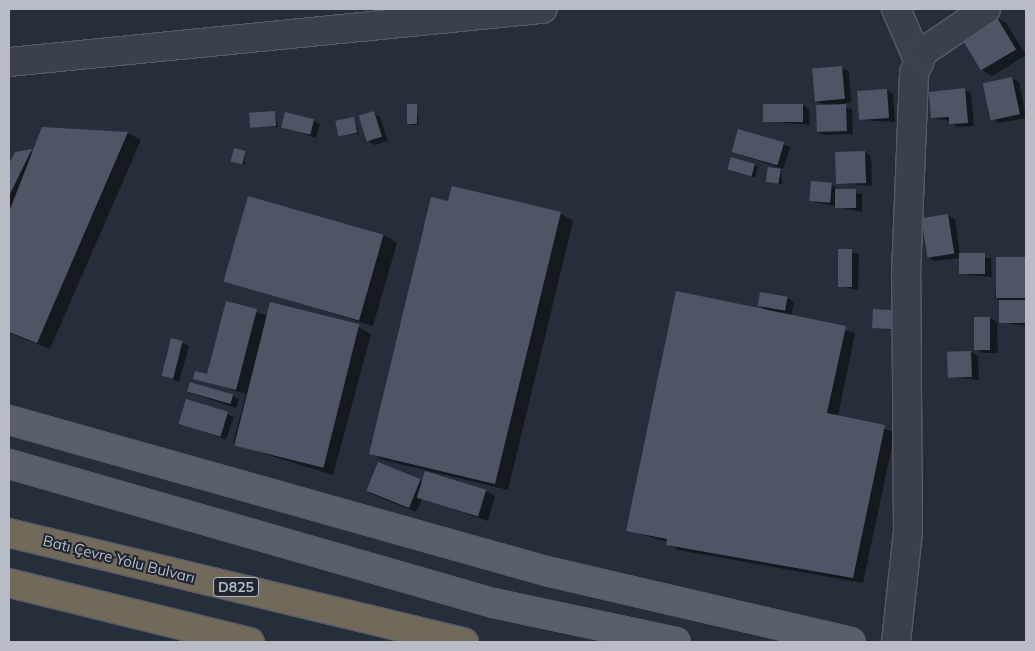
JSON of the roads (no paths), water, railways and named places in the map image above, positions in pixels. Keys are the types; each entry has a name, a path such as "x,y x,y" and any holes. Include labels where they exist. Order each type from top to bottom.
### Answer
{"highway":[{"name":"Batı Çevre Yolu Bulvarı","path":"9,533 464,642"},
{"path":"9,582 250,642"}],"main road":[{"path":"9,420 546,571 852,642"},
{"path":"9,464 493,603 676,642"}],"street":[{"path":"9,62 542,9"},
{"path":"896,9 918,62"},
{"path":"896,642 908,531 906,274 914,73 918,62 941,36 986,9"}]}
